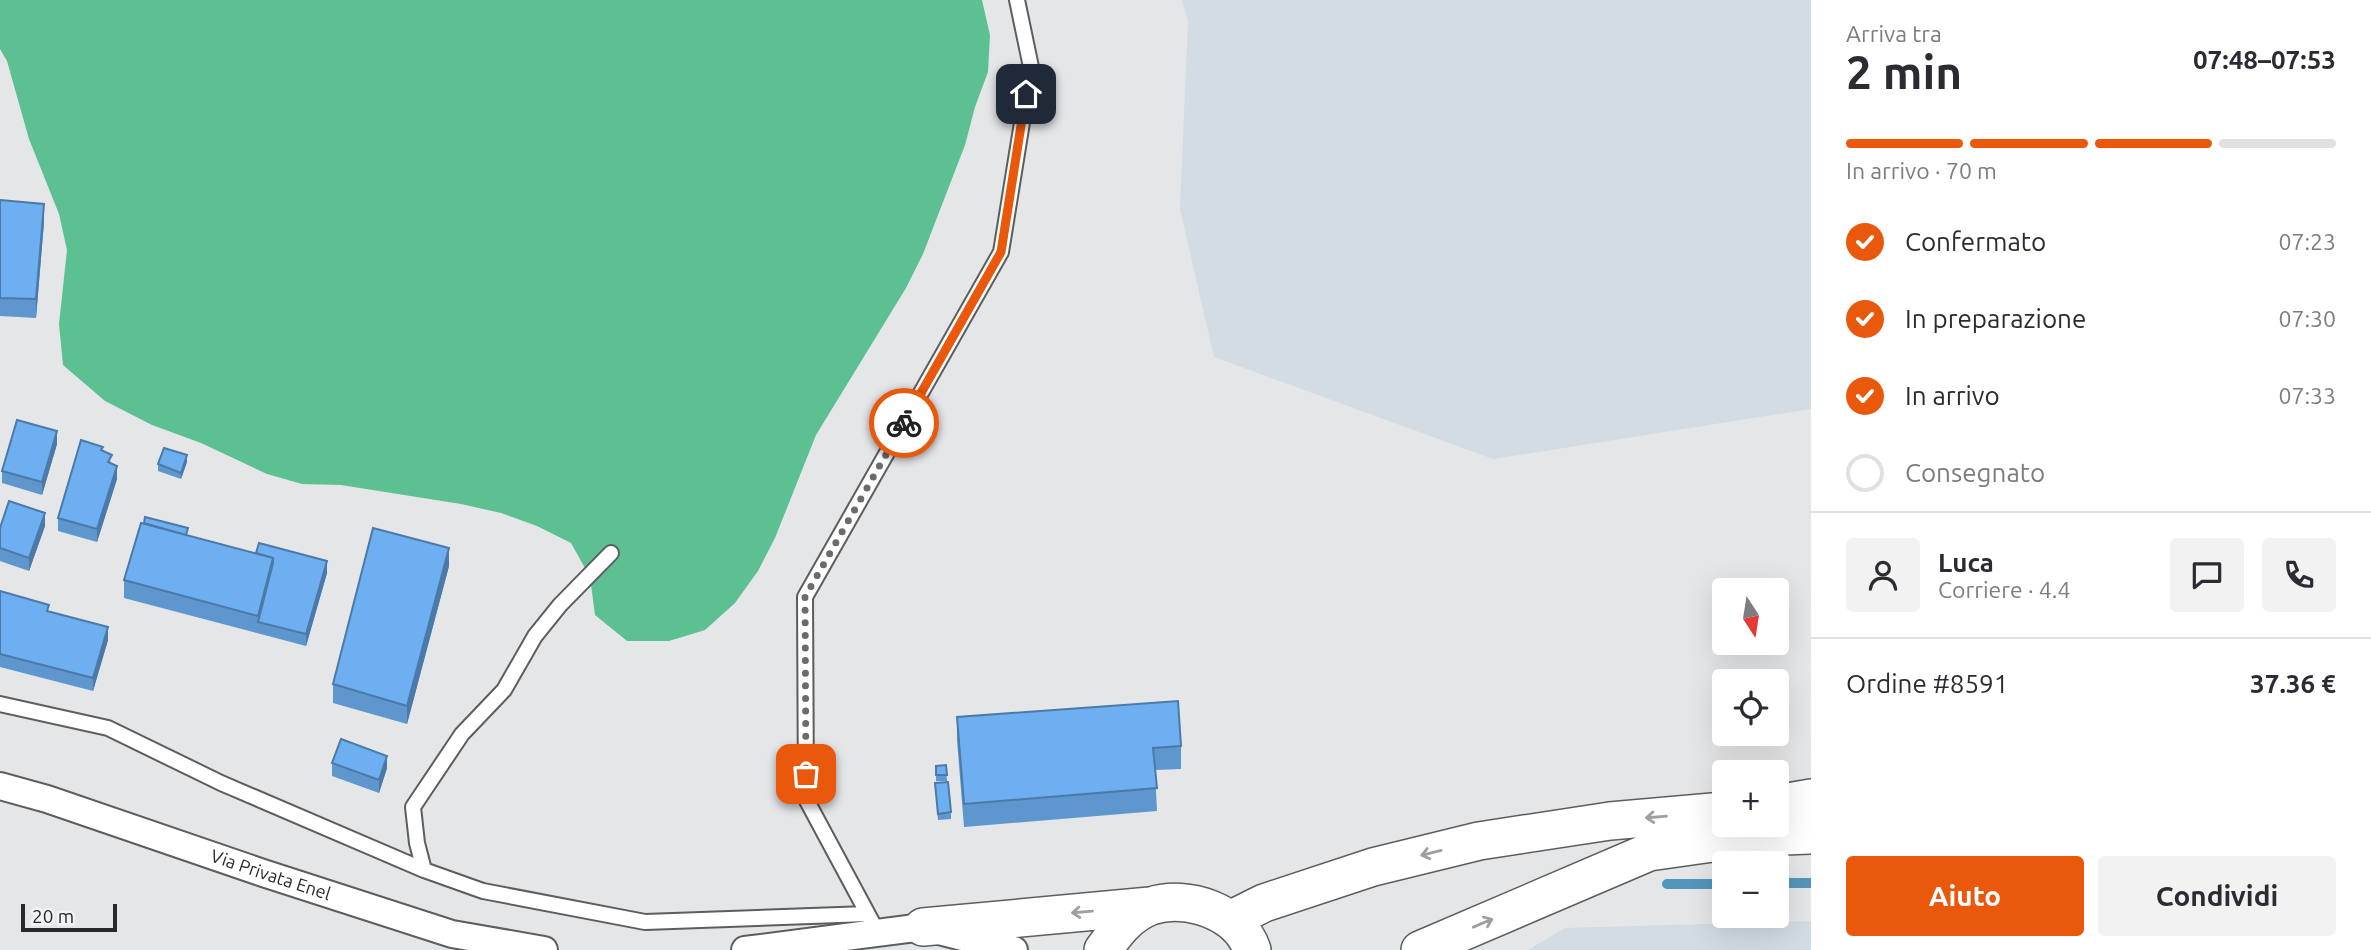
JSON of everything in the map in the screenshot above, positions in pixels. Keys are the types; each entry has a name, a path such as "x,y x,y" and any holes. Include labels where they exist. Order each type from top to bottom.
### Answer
{"street":[{"name":"Via Privata Enel","path":"0,786 47,799 262,873 452,934 544,950"},
{"path":"1789,802 1811,798"},
{"path":"1230,920 1264,903 1373,867 1479,841 1610,821 1712,812"},
{"path":"1420,950 1648,852 1755,836 1811,835"},
{"path":"923,927 1150,906 1178,901 1206,906 1230,920 1252,950"},
{"path":"1104,950 1122,924 1150,906"},
{"path":"745,950 873,923 923,927 1014,950"}],"lane":[{"path":"0,704 108,728 221,783 424,870 483,891 645,922 873,923 806,799 805,597 1001,252 1031,68 1017,0"},
{"path":"424,870 412,807 463,734 504,690 535,636 560,605 611,552"}],"shaded area":[{"path":"1182,0 1811,0 1811,409 1493,459 1214,357 1180,209 1188,20"},
{"path":"1811,921 1811,950 1528,950 1565,928 1712,924 1712,928 1789,928 1789,922"}],"green space":[{"path":"0,0 982,0 990,35 988,72 965,145 923,254 906,288 816,435 775,538 758,571 735,603 705,630 669,641 627,641 595,615 590,577 571,543 537,526 501,513 461,504 341,485 302,484 267,474 201,443 152,425 105,401 63,365 59,324 67,250 59,214 29,139 7,61 0,49"}],"building":[{"path":"0,200 44,204 36,299 0,298"},
{"path":"17,420 57,431 42,482 2,471"},
{"path":"81,440 103,447 101,450 112,455 108,462 117,466 97,529 58,518"},
{"path":"164,448 187,455 181,473 158,464"},
{"path":"9,501 45,513 29,558 0,548 0,528"},
{"path":"145,517 188,528 186,535 144,523"},
{"path":"141,523 273,558 258,616 124,580"},
{"path":"373,528 449,548 407,706 333,684"},
{"path":"259,543 327,561 306,634 258,622 273,563 273,558 256,553"},
{"path":"0,591 49,605 47,611 108,627 93,678 0,654"},
{"path":"1178,701 1181,746 1153,748 1157,788 964,804 957,717"},
{"path":"341,739 387,756 379,780 332,763"},
{"path":"946,765 947,775 936,775 936,766"},
{"path":"948,782 951,812 938,814 935,783"}],"waterway":[{"path":"1789,883 1811,883"},
{"path":"1667,884 1712,884"}],"way so far":[{"path":"806,774 805,597 904,423"}],"route":[{"path":"904,423 1001,252 1026,94"}]}
